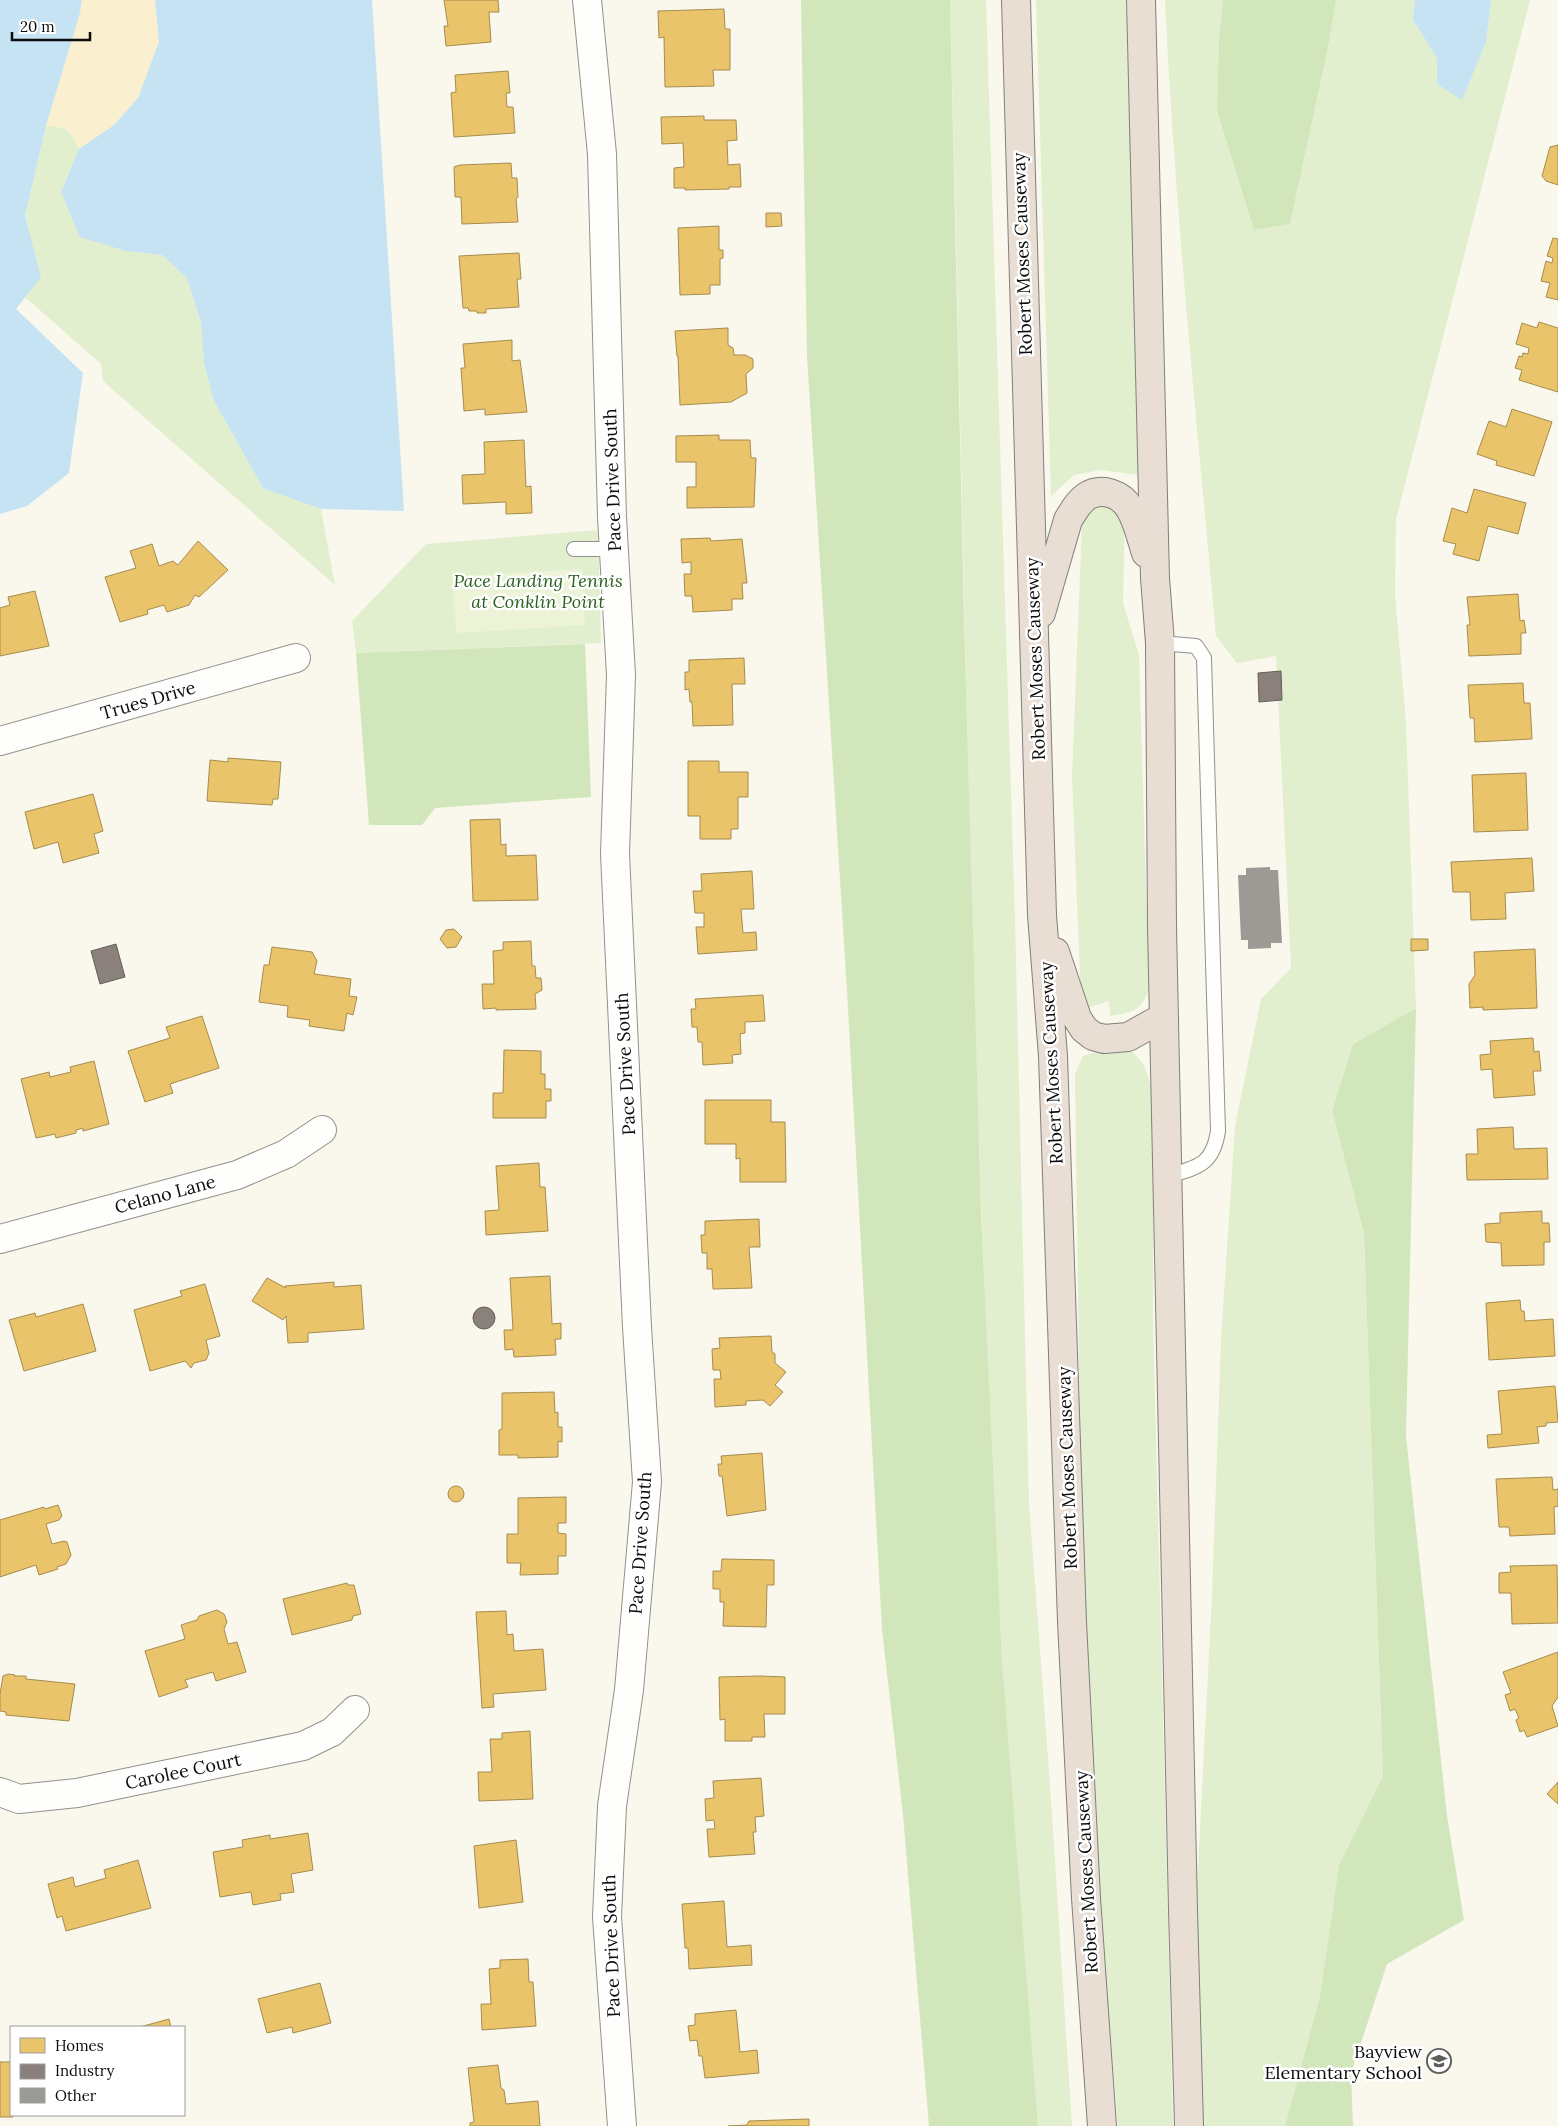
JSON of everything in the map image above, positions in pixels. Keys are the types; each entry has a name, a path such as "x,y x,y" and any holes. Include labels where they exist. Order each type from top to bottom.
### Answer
{"highway":[{"name":"Robert Moses Causeway","path":"1016,0 1042,916 1054,1056 1072,1622 1086,1898 1102,2126"},
{"path":"1141,0 1155,578 1160,643 1164,1017 1182,1900 1189,2126"},
{"path":"1034,638 1068,520 1074,509 1088,495 1107,493 1118,496 1125,502 1134,518 1155,578"},
{"path":"1042,916 1077,1018 1084,1029 1099,1038 1116,1039 1140,1032 1164,1017"}],"street":[{"name":"Pace Drive South","path":"587,0 602,154 614,549 621,675 615,854 636,1318 647,1482 628,1690 612,1806 607,1917 622,2126"},
{"name":"Trues Drive","path":"0,741 296,658"},
{"name":"Celano Lane","path":"0,1240 237,1174 286,1154 322,1130"},
{"name":"Carolee Court","path":"0,1792 19,1799 77,1793 303,1746 332,1732 355,1710"}],"lane":[{"path":"574,549 614,549"},
{"path":"1160,643 1196,646 1204,658 1218,1112 1218,1131 1215,1148 1198,1167 1168,1176"}],"green space":[{"path":"801,0 950,0 964,616 981,1213 1002,1660 1038,2126 929,2126 903,1815 882,1629 847,990 807,356"},
{"path":"950,0 986,0 1015,918 1029,1503 1050,1784 1072,2126 1038,2126 1014,1833 1002,1657 982,1243 975,1036"},
{"path":"1036,0 1126,0 1139,475 1101,470 1074,475 1051,496"},
{"path":"1165,0 1223,0 1219,37 1217,111 1254,230 1290,224 1328,48 1336,0 1415,0 1413,20 1437,58 1437,84 1486,42 1491,0 1530,0 1396,519 1395,593 1406,723 1416,1008 1353,1044 1332,1111 1364,1233 1383,1776 1339,1865 1320,1996 1285,2126 1203,2126 1197,1888 1212,1595 1221,1340 1235,1126 1261,999 1291,968 1276,656 1237,663 1216,636 1181,238"},
{"path":"1223,0 1336,0 1328,48 1290,224 1254,230 1217,111 1219,37"},
{"path":"46,126 67,130 79,149 61,192 126,251 162,255 187,278 201,323 204,363 214,401 263,487 321,509 335,585 103,381 101,364 25,297 40,277 25,216"},
{"path":"1100,503 1114,506 1125,517 1123,603 1139,655 1149,989 1143,1002 1135,1010 1110,1016 1109,1001 1087,1008 1081,1001 1072,777 1082,523 1087,507"},
{"name":"Pace Landing Tennis at Conklin Point","path":"598,530 601,643 356,653 352,621 426,544"},
{"path":"582,569 585,625 456,633 452,577"},
{"path":"585,644 591,797 435,808 422,825 369,825 356,653"},
{"path":"1416,1008 1406,1436 1447,1816 1464,1920 1387,1964 1351,2073 1353,2126 1285,2126 1320,1996 1339,1865 1383,1776 1364,1233 1332,1111 1353,1044"},
{"path":"1131,1050 1144,1065 1153,1092 1153,1315 1173,2126 1118,2126 1092,1820 1080,1448 1075,1075 1083,1056 1096,1052"}],"sand":[{"path":"82,0 155,0 159,42 138,98 114,125 79,149 67,130 46,126 80,13"}],"water":[{"path":"0,0 82,0 80,13 46,126 25,216 41,277 16,309 83,373 69,473 27,506 0,514"},
{"path":"155,0 372,0 404,511 321,509 263,488 214,401 204,363 201,323 187,278 162,255 126,251 80,237 61,192 79,149 114,125 138,98 159,42"},
{"path":"1415,0 1491,0 1486,42 1462,100 1437,84 1437,58 1413,20"}],"building: Homes":[{"path":"444,0 498,0 499,12 489,12 491,42 446,46 444,26 448,26"},
{"path":"724,9 725,29 730,29 730,70 713,70 714,86 665,87 664,37 659,38 658,11"},
{"path":"508,71 510,93 506,93 507,107 513,107 515,133 454,137 451,93 456,92 455,75"},
{"path":"704,116 704,120 736,120 737,140 727,141 728,165 740,164 741,187 685,190 685,188 674,188 674,168 684,167 683,143 662,144 661,117"},
{"path":"1558,145 1558,185 1546,181 1542,176 1550,147"},
{"path":"511,163 512,178 517,178 518,222 462,224 461,197 455,197 454,167 460,165"},
{"path":"766,213 781,213 782,226 766,227"},
{"path":"719,226 719,250 723,250 723,258 720,259 720,285 710,285 710,294 680,295 678,228"},
{"path":"1553,238 1558,239 1558,300 1546,297 1550,283 1541,281 1546,261 1552,263 1553,258 1547,256"},
{"path":"519,253 521,279 517,279 519,307 486,309 486,313 477,313 477,311 469,311 468,308 463,308 459,256"},
{"path":"1539,322 1558,328 1558,392 1519,380 1522,370 1515,368 1519,356 1522,357 1523,353 1528,354 1529,348 1516,344 1522,323 1537,328"},
{"path":"728,328 728,345 733,348 734,355 745,355 753,359 753,368 746,374 747,393 731,402 680,405 675,331"},
{"path":"512,340 512,361 520,360 527,412 485,415 485,409 464,411 461,368 465,368 463,344"},
{"path":"1512,409 1552,422 1534,476 1496,465 1497,461 1477,454 1489,421 1506,427"},
{"path":"719,435 719,440 750,440 751,458 756,458 754,507 687,508 687,487 696,487 696,462 676,462 676,436"},
{"path":"524,440 526,487 531,486 532,513 506,514 506,502 463,504 462,475 485,474 484,442"},
{"path":"1474,489 1526,503 1518,534 1488,526 1479,561 1453,554 1456,544 1443,541 1452,508 1467,513"},
{"path":"710,538 711,541 742,539 747,583 742,583 743,599 732,599 732,610 693,612 692,596 685,596 684,574 691,574 691,562 682,563 681,539"},
{"path":"198,541 228,570 199,597 195,595 189,605 167,612 164,605 147,610 148,614 120,622 105,577 136,568 130,551 152,544 159,566 173,561 178,565"},
{"path":"35,591 49,646 0,656 0,608 10,605 8,597"},
{"path":"1518,594 1520,621 1524,620 1526,633 1521,633 1521,654 1469,656 1467,625 1470,625 1467,597"},
{"path":"744,658 745,684 732,684 733,725 693,726 692,702 690,702 689,689 685,690 685,672 689,672 689,660"},
{"path":"1523,683 1524,703 1530,703 1532,739 1475,742 1474,718 1470,718 1468,685"},
{"path":"228,758 281,762 278,799 273,799 272,805 207,801 210,760 228,762"},
{"path":"688,761 719,761 719,772 748,772 748,797 738,797 738,829 731,829 731,839 700,839 700,816 688,816"},
{"path":"1526,773 1528,830 1474,832 1472,775"},
{"path":"93,794 103,831 94,834 99,853 63,863 58,842 34,849 25,812"},
{"path":"500,819 501,845 506,844 506,856 536,855 538,900 473,901 470,820"},
{"path":"1532,858 1534,891 1505,893 1506,919 1471,920 1470,892 1453,892 1451,862"},
{"path":"752,871 754,909 741,909 743,933 756,932 757,950 698,954 696,927 704,927 704,913 695,913 693,891 702,891 701,874"},
{"path":"454,929 462,937 456,947 447,948 440,939 446,930"},
{"path":"1411,939 1428,939 1428,950 1411,951"},
{"path":"531,941 532,966 535,966 536,978 541,978 542,990 535,994 536,1009 483,1009 482,984 494,984 493,951 503,950 503,942"},
{"path":"272,947 312,952 317,961 314,974 351,979 349,996 357,997 353,1015 347,1013 344,1031 309,1026 310,1020 287,1017 288,1006 259,1002 264,965 269,965"},
{"path":"1535,949 1537,1008 1483,1010 1483,1007 1470,1008 1469,984 1475,975 1474,952"},
{"path":"763,995 765,1021 745,1022 745,1033 740,1034 741,1054 732,1055 733,1063 703,1065 702,1042 698,1042 697,1027 692,1027 691,1009 696,1009 695,999"},
{"path":"202,1016 219,1068 170,1084 173,1093 145,1102 128,1051 170,1038 166,1027"},
{"path":"1533,1038 1534,1052 1539,1051 1541,1071 1533,1071 1535,1095 1494,1098 1492,1069 1481,1070 1480,1055 1491,1054 1490,1041"},
{"path":"504,1050 541,1051 541,1074 545,1074 545,1089 551,1089 551,1101 546,1101 546,1118 493,1118 493,1093 503,1093"},
{"path":"94,1061 109,1124 83,1131 83,1128 76,1130 76,1133 56,1138 55,1134 36,1138 21,1079 49,1072 50,1077 71,1072 70,1067"},
{"path":"705,1100 771,1100 771,1122 785,1122 786,1182 740,1182 740,1158 736,1159 736,1144 705,1144"},
{"path":"1513,1127 1514,1149 1547,1148 1548,1179 1467,1180 1466,1154 1478,1154 1477,1129"},
{"path":"539,1163 540,1187 545,1187 548,1231 486,1235 485,1211 499,1210 496,1166"},
{"path":"1542,1211 1542,1223 1549,1223 1550,1242 1544,1242 1544,1265 1502,1266 1501,1243 1486,1242 1485,1224 1500,1223 1500,1213"},
{"path":"759,1219 760,1247 749,1247 752,1288 713,1289 712,1269 707,1269 707,1253 702,1253 701,1235 705,1235 705,1221"},
{"path":"550,1276 552,1324 561,1323 561,1339 555,1339 556,1355 514,1357 513,1349 505,1350 504,1330 513,1330 510,1278"},
{"path":"267,1278 286,1288 285,1286 334,1282 334,1287 361,1285 364,1329 308,1333 308,1342 288,1343 286,1316 283,1320 252,1301"},
{"path":"205,1284 220,1336 206,1340 209,1353 206,1360 194,1363 191,1368 185,1361 150,1371 134,1310 182,1296 180,1291"},
{"path":"1520,1300 1521,1311 1524,1311 1525,1321 1553,1319 1555,1356 1489,1360 1486,1303"},
{"path":"83,1304 96,1351 24,1371 9,1320 35,1313 36,1317"},
{"path":"771,1336 775,1363 786,1372 775,1385 783,1392 770,1406 763,1400 746,1401 746,1405 715,1407 714,1379 721,1379 720,1370 713,1370 712,1349 720,1348 719,1338"},
{"path":"1555,1386 1558,1422 1546,1423 1546,1426 1537,1427 1539,1443 1488,1448 1487,1435 1502,1434 1498,1391"},
{"path":"554,1392 555,1413 558,1412 558,1427 562,1427 562,1442 558,1441 558,1457 518,1458 518,1455 499,1455 499,1430 502,1429 502,1393"},
{"path":"762,1453 766,1510 727,1516 722,1476 719,1476 718,1464 722,1464 721,1456"},
{"path":"1552,1477 1553,1490 1558,1489 1558,1506 1554,1507 1555,1534 1510,1536 1509,1527 1499,1527 1496,1479"},
{"path":"456,1486 462,1488 464,1494 462,1500 456,1502 450,1500 448,1494 450,1488"},
{"path":"566,1497 566,1523 558,1523 558,1533 566,1534 566,1556 558,1556 558,1574 520,1575 521,1563 507,1563 507,1534 518,1534 518,1498"},
{"path":"58,1505 62,1516 59,1520 46,1524 52,1544 67,1542 71,1555 66,1564 57,1567 58,1569 39,1575 36,1565 0,1577 0,1520 44,1507 45,1509"},
{"path":"722,1559 774,1560 774,1585 767,1585 766,1627 723,1626 724,1602 720,1602 720,1589 713,1589 713,1571 721,1571"},
{"path":"1557,1565 1558,1623 1512,1624 1511,1593 1499,1593 1499,1573 1511,1572 1510,1566"},
{"path":"347,1583 348,1585 354,1585 361,1614 353,1616 352,1620 292,1635 283,1599"},
{"path":"217,1610 224,1614 227,1622 224,1629 228,1644 237,1642 246,1672 216,1681 213,1672 185,1680 188,1687 159,1697 145,1651 185,1639 181,1625 197,1620 199,1616"},
{"path":"506,1611 507,1635 513,1634 514,1651 543,1649 546,1690 493,1694 494,1707 482,1708 476,1612"},
{"path":"1558,1652 1558,1697 1552,1706 1558,1726 1527,1737 1524,1730 1520,1732 1516,1720 1519,1718 1515,1709 1510,1711 1505,1695 1511,1693 1503,1672"},
{"path":"8,1674 26,1676 26,1679 75,1684 69,1721 6,1715 6,1712 0,1711 3,1676"},
{"path":"719,1677 785,1677 785,1714 764,1714 765,1737 752,1737 752,1741 725,1741 725,1719 720,1720"},
{"path":"530,1731 533,1799 479,1801 478,1772 492,1772 490,1739 502,1739 502,1733"},
{"path":"761,1778 764,1816 755,1817 756,1832 753,1832 755,1854 709,1857 707,1829 715,1829 714,1820 706,1821 705,1799 714,1798 713,1781"},
{"path":"1558,1782 1558,1804 1547,1794"},
{"path":"308,1833 313,1870 291,1874 294,1892 280,1894 281,1900 253,1905 251,1892 220,1897 213,1852 243,1847 242,1840 270,1835 270,1839"},
{"path":"516,1840 523,1902 479,1908 474,1846"},
{"path":"138,1860 151,1908 66,1931 62,1916 57,1918 48,1884 73,1877 75,1887 106,1878 104,1870"},
{"path":"724,1901 727,1947 751,1945 752,1965 689,1969 688,1948 685,1948 682,1904"},
{"path":"528,1959 529,1982 533,1982 536,2026 482,2030 481,2004 491,2004 489,1969 500,1968 500,1960"},
{"path":"320,1983 331,2023 293,2033 292,2027 267,2033 258,1999"},
{"path":"736,2010 740,2052 757,2050 759,2073 705,2078 702,2056 699,2056 697,2040 690,2041 688,2026 695,2025 695,2014"},
{"path":"169,2019 171,2026 144,2026"},
{"path":"0,2062 10,2062 10,2116 13,2117 0,2117"},
{"path":"498,2065 501,2088 504,2090 506,2104 538,2101 540,2126 470,2126 470,2123 474,2122 468,2068"},
{"path":"809,2119 809,2126 728,2126 747,2125 749,2121"}],"building: Industry":[{"path":"1281,671 1282,700 1259,702 1258,673"},
{"path":"116,944 125,977 100,984 91,951"},
{"path":"484,1307 492,1310 495,1318 492,1326 484,1329 476,1326 473,1318 476,1310"}],"building: Other":[{"path":"1270,867 1270,870 1278,870 1282,943 1271,943 1271,948 1248,949 1248,940 1241,940 1238,875 1246,875 1246,868"}],"place":[{"name":"Bayview Elementary School","path":"1439,2061"}]}
